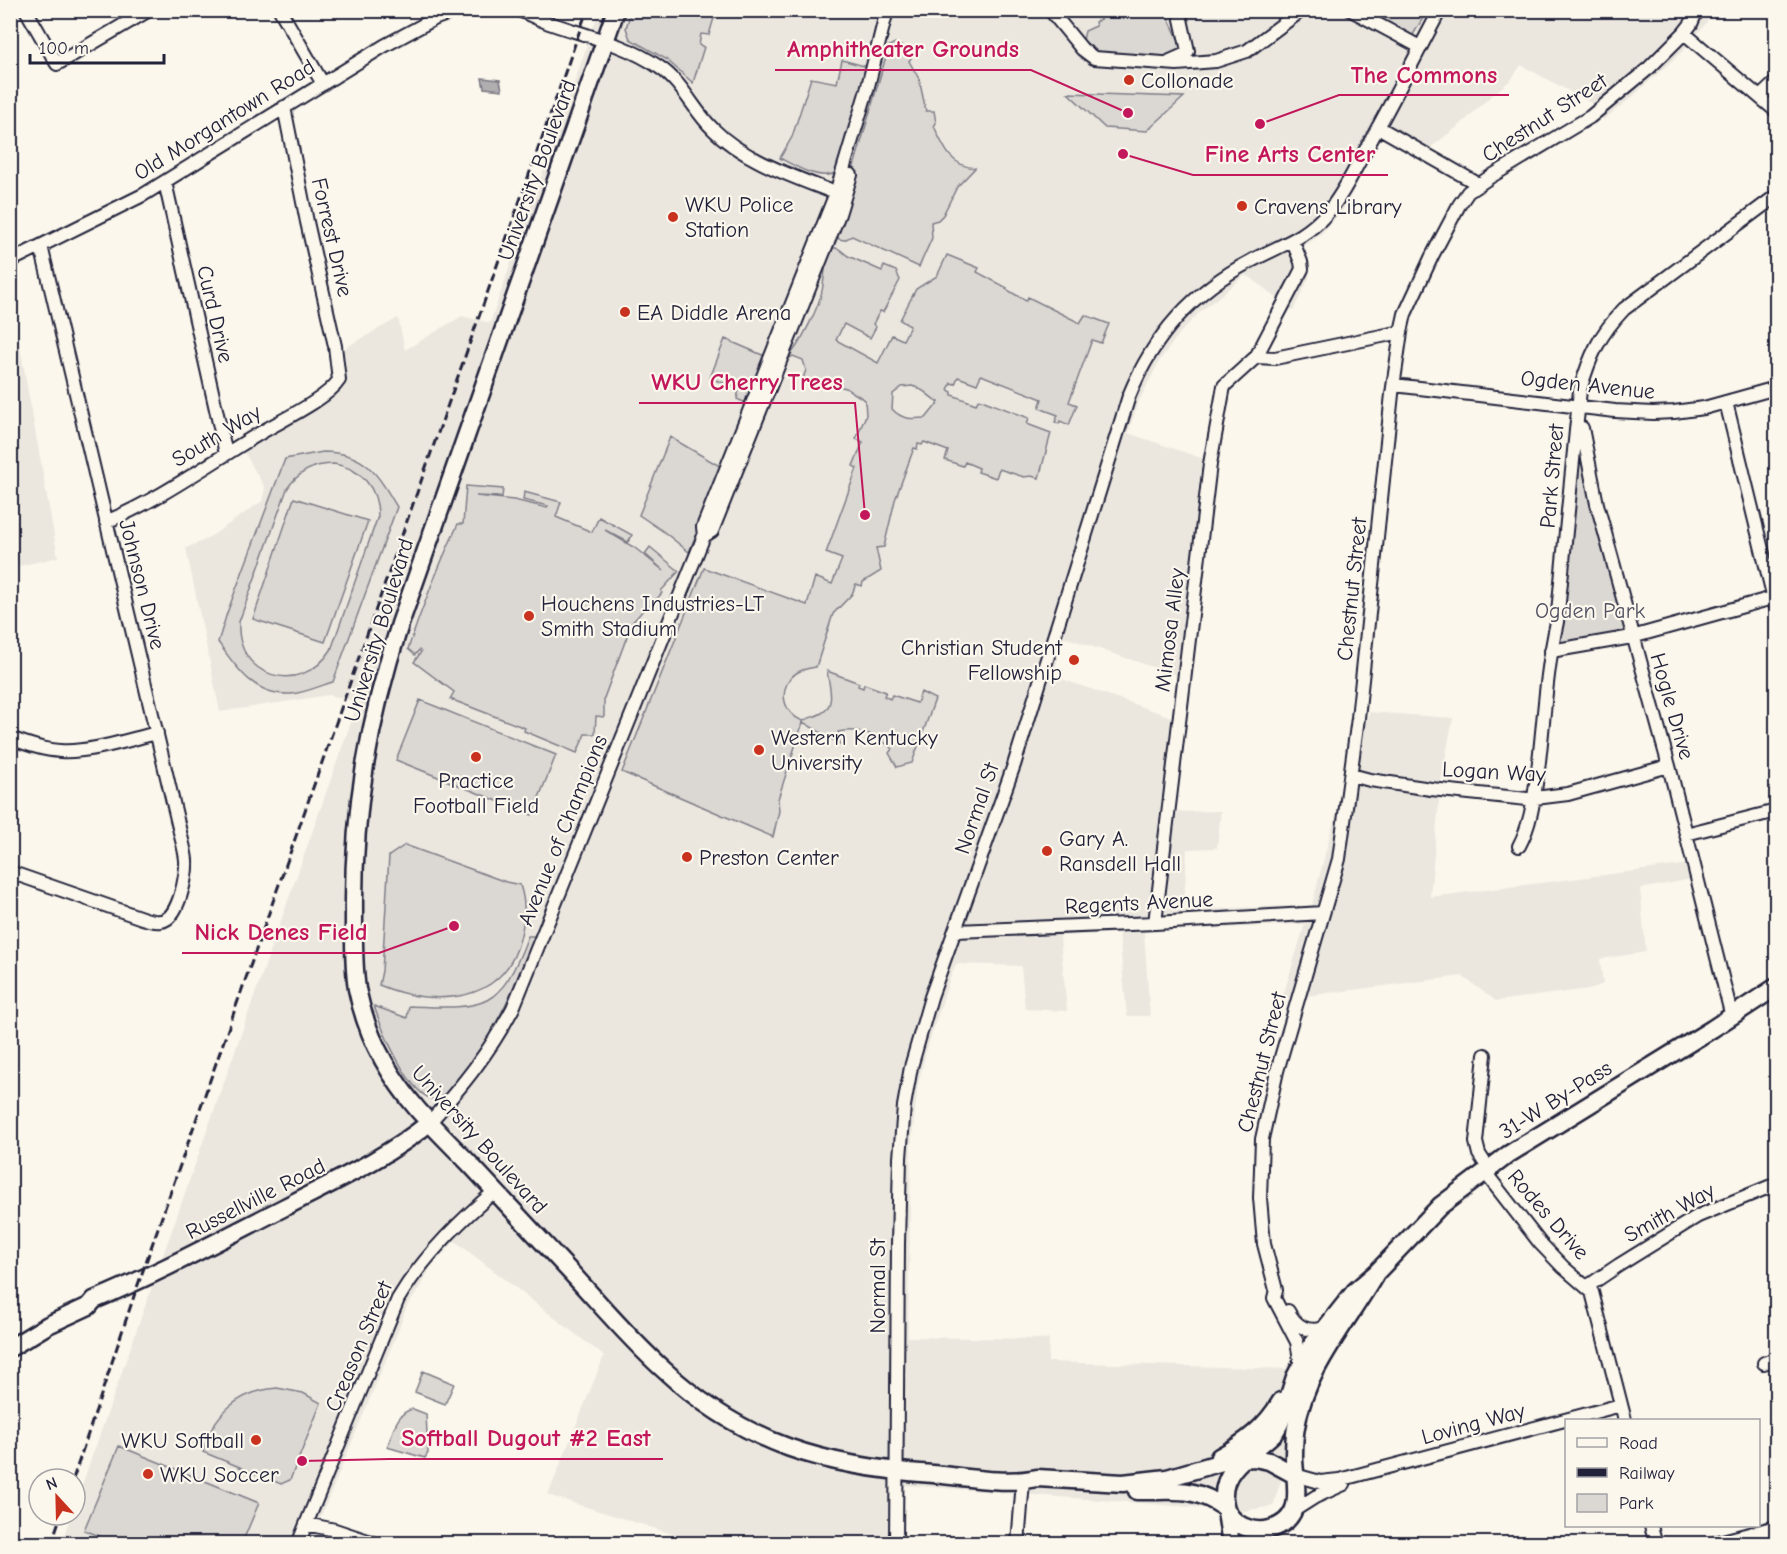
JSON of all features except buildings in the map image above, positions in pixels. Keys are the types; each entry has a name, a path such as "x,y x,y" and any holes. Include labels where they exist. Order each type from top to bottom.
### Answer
{"main road":[{"name":"University Boulevard","path":"616,10 400,624 378,695 364,763 358,812 354,877 354,945 358,990 366,1023 382,1060 414,1106 429,1123 651,1357 676,1381 707,1405 759,1435 806,1454 851,1466 897,1472 1023,1481 1037,1478 1123,1483 1167,1478 1229,1460 1246,1458"},
{"name":"31-W By-Pass","path":"1246,1458 1275,1432 1280,1424 1298,1371 1325,1328 1355,1291 1376,1273 1440,1206 1486,1169 1530,1140 1732,1017 1776,987"},
{"name":"Russellville Road","path":"10,1348 48,1325 89,1305 94,1300 176,1264 360,1169 404,1144 429,1123"},
{"name":"31-W By-Pass","path":"1295,1475 1296,1429 1303,1399 1347,1316 1376,1273"},
{"name":"Russellville Road","path":"10,1337 64,1308 86,1300 94,1300"},
{"path":"1199,1468 1234,1449 1263,1427 1298,1371"},
{"path":"1231,1544 1224,1490 1226,1481 1237,1465 1246,1458 1269,1461 1295,1475 1297,1496 1293,1511 1260,1544"},
{"name":"University Boulevard","path":"1023,1481 1036,1486 1192,1491 1207,1496 1226,1510"},
{"path":"1226,1510 1238,1524 1247,1528 1266,1530 1276,1527"}],"street":[{"path":"26,10 57,64 149,10"},
{"name":"Old Morgantown Road","path":"10,261 165,182 401,36 436,18 458,10"},
{"path":"519,10 546,22 606,41 648,60 677,82 709,125 730,144 784,172 840,194"},
{"path":"840,194 887,10"},
{"path":"840,194 863,135 895,10"},
{"path":"1050,10 1082,50 1094,58 1164,64 1216,62 1247,51 1302,10"},
{"path":"1164,64 1188,51 1179,10"},
{"path":"1351,10 1420,47"},
{"name":"Normal St","path":"896,1544 898,1244 902,1126 916,1047 931,997 1014,765 1129,396 1146,358 1158,340 1177,318 1211,286 1245,264 1293,242 1328,213 1343,191 1440,10"},
{"name":"Chestnut Street","path":"1325,1328 1313,1331 1300,1326 1291,1316 1276,1290 1264,1244 1261,1211 1262,1139 1276,1071 1339,859 1351,775 1401,332 1413,294 1468,192 1590,117 1649,68 1684,33 1697,10"},
{"path":"284,12 323,84"},
{"path":"1684,33 1776,111"},
{"path":"1760,97 1776,82"},
{"name":"Forrest Drive","path":"284,107 307,222 329,314 339,376"},
{"path":"1378,127 1478,184"},
{"name":"Curd Drive","path":"165,182 226,454"},
{"name":"Avenue of Champions","path":"429,1123 474,1071 499,1035 513,1008 704,536 712,531 840,194"},
{"name":"Park Street","path":"1520,846 1529,823 1534,798 1551,651 1557,622 1580,390 1594,348 1606,328 1624,309 1776,196"},
{"name":"Mimosa Alley","path":"1155,923 1210,464 1224,386 1256,357 1302,269 1293,242"},
{"name":"Johnson Drive","path":"10,872 142,918 157,921 164,920 175,909 182,889 186,866 157,733 41,246"},
{"path":"1256,357 1275,358 1401,332"},
{"name":"South Way","path":"106,522 318,399 336,385 339,376"},
{"name":"Ogden Avenue","path":"1394,385 1579,406 1664,413 1694,410 1776,388"},
{"path":"1551,651 1632,638 1776,601 1726,402"},
{"name":"Hogle Drive","path":"1579,406 1597,504 1669,766 1732,1017"},
{"path":"10,738 40,748 61,751 82,750 157,733"},
{"name":"Logan Way","path":"1351,775 1431,789 1498,797 1534,798 1568,794 1669,766"},
{"path":"1686,834 1776,811"},
{"name":"Regents Avenue","path":"956,931 1323,913"},
{"name":"Rodes Drive","path":"1485,1056 1476,1142 1479,1154 1486,1169 1540,1243 1563,1267 1588,1286 1595,1298 1625,1419"},
{"name":"Smith Way","path":"1588,1286 1692,1219 1776,1184"},
{"name":"Creason Street","path":"298,1544 398,1299 411,1277 432,1251 474,1208 495,1191"},
{"name":"Chestnut Street","path":"1276,1290 1274,1298 1297,1342 1298,1371"},
{"name":"Loving Way","path":"1569,1419 1621,1405"},
{"name":"Loving Way","path":"1295,1475 1320,1482 1339,1480 1565,1420"},
{"name":"Loving Way","path":"1293,1511 1316,1497 1370,1472"},
{"path":"1018,1544 1023,1481"},
{"path":"306,1524 335,1530 377,1544"},
{"path":"1651,1527 1656,1544"},
{"path":"1711,1544 1776,1527"}],"shaded area":[{"path":"546,11 579,11 576,20"},
{"name":"Western Kentucky University","path":"599,11 1712,11 1707,22 1687,47 1603,120 1591,103 1521,65 1511,80 1460,125 1426,151 1386,128 1343,210 1319,236 1304,246 1310,264 1309,278 1293,311 1250,277 1244,276 1199,313 1179,334 1160,360 1138,403 1128,433 1207,460 1185,678 1064,637 1053,676 1180,720 1170,812 1221,811 1217,848 1187,849 1184,910 1312,905 1331,831 1369,712 1453,718 1441,781 1430,897 1690,864 1692,879 1640,889 1646,952 1600,959 1603,984 1590,989 1496,1001 1462,976 1282,999 1305,924 1144,932 1150,1016 1127,1016 1119,933 1060,936 1067,1011 1025,1009 1021,966 956,964 926,1052 918,1084 911,1147 908,1337 1049,1339 1048,1362 1325,1370 1307,1405 1273,1506 1244,1511 889,1484 893,1543 704,1544 548,1495 604,1356 455,1241 430,1268 421,1287 407,1306 310,1543 61,1544 67,1527 87,1527 87,1471 358,702 329,695 220,712 186,548 207,539 262,501 265,488 243,450 328,399 339,389 344,380 346,368 343,349 398,318 405,350 462,316 490,323"},
{"path":"482,78 500,80 502,90 484,88"},
{"path":"10,291 58,557 11,568 10,568"}],"green space":[{"path":"631,11 716,11 709,35 701,34 699,45 704,47 693,83 666,59 630,39 626,28"},
{"path":"1097,11 1162,11 1167,15 1183,49 1161,59 1098,54 1083,40 1085,31 1096,26 1095,22 1101,19"},
{"path":"1373,11 1427,11 1410,40 1369,18"},
{"path":"895,43 905,48 911,58 909,61 919,79 926,111 934,111 936,123 934,126 944,148 959,163 975,168 957,187 943,215 931,222 932,238 919,267 852,236 844,240 839,239 835,232 889,46"},
{"path":"842,60 868,67 837,172 831,175 816,174 800,169 780,158 792,137 811,78 837,83"},
{"path":"1068,93 1184,97 1147,131 1105,128"},
{"path":"828,248 839,249 848,256 882,271 884,266 896,271 900,280 883,312 880,311 873,324 876,327 870,338 844,324 836,340 878,363 892,335 903,340 910,326 900,320 916,289 937,276 947,255 979,268 977,272 1026,301 1028,297 1080,323 1085,315 1109,324 1101,343 1092,340 1069,402 1077,405 1069,425 1060,421 1059,424 1055,422 1058,415 1039,408 1042,399 981,375 977,384 958,377 955,384 951,383 948,390 952,392 952,395 976,404 979,399 1029,418 1027,424 1051,433 1039,478 1024,477 999,469 996,478 978,472 979,468 965,462 963,466 945,460 948,451 924,442 922,445 918,444 917,449 914,448 895,500 884,547 876,548 881,571 863,582 862,586 856,584 852,594 833,614 816,667 800,671 791,678 784,698 790,712 803,721 820,714 829,706 830,701 827,671 859,683 858,686 863,688 864,684 886,692 884,696 890,699 892,695 917,703 921,692 935,699 912,763 897,767 889,753 892,749 880,739 867,733 838,732 840,744 803,722 778,799 779,811 773,837 622,772 704,568 807,605 815,577 832,584 842,559 826,553 857,468 853,466 863,442 856,439 866,415 865,400 846,388 803,378 806,370 803,360 793,356 786,360 803,335 818,303","holes":["902,387 917,387 939,402 926,418 903,417 896,413 892,409 893,394"]},
{"path":"725,339 767,357 748,404 737,399 739,389 710,378"},
{"path":"670,437 723,468 689,552 639,515"},
{"name":"Ogden Park","path":"1578,440 1627,633 1557,645"},
{"path":"323,452 337,453 360,460 376,475 397,507 333,682 291,694 267,691 257,686 232,662 218,642 285,459","holes":["334,464 344,466 360,475 371,488 378,516 331,650 318,665 303,673 288,677 272,675 258,668 247,657 241,641 239,622 287,489 296,478 313,467"]},
{"name":"Houchens Industries-LT Smith Stadium","path":"466,486 503,489 502,497 476,496 514,500 547,508 548,506 523,500 524,492 561,502 556,517 592,532 599,517 632,535 628,542 605,530 635,548 664,571 645,554 650,547 679,571 647,610 645,608 632,623 604,698 604,717 596,716 595,734 585,734 577,753 524,731 525,728 450,699 454,692 414,662 421,652 419,650 415,655 408,649 444,555 458,524 463,524"},
{"path":"294,498 368,521 325,642 253,619"},
{"name":"Practice Football Field","path":"420,700 556,755 532,815 396,760"},
{"path":"405,845 520,885 524,910 523,922 513,958 500,976 484,988 465,995 444,998 422,997 379,985 382,971 389,856"},
{"path":"528,936 535,936 512,991 473,1061 443,1097 434,1099 425,1095 415,1087 397,1060 374,1006 407,1018 409,1006 456,1007 487,1000 498,992 508,979"},
{"path":"423,1371 454,1384 445,1404 415,1392"},
{"name":"WKU Softball","path":"277,1388 303,1393 321,1403 290,1480 281,1484 203,1452 213,1427 229,1407 250,1394"},
{"path":"413,1409 426,1414 428,1453 425,1458 387,1447 399,1419 407,1411"},
{"name":"WKU Soccer","path":"119,1446 259,1503 242,1543 118,1543 84,1530"}],"railway":[{"path":"77,1467 134,1296 587,10"},
{"path":"51,1544 57,1527"}],"place":[{"name":"Collonade","path":"1129,80"},
{"name":"Amphitheater Grounds","path":"1128,113"},
{"name":"The Commons","path":"1260,124"},
{"name":"Fine Arts Center","path":"1123,154"},
{"name":"Cravens Library","path":"1242,206"},
{"name":"WKU Police Station","path":"673,217"},
{"name":"EA Diddle Arena","path":"625,312"},
{"name":"WKU Cherry Trees","path":"865,515"},
{"name":"Houchens Industries-LT Smith Stadium","path":"529,616"},
{"name":"Christian Student Fellowship","path":"1074,660"},
{"name":"Western Kentucky University","path":"759,750"},
{"name":"Practice Football Field","path":"476,757"},
{"name":"Gary A. Ransdell Hall","path":"1047,851"},
{"name":"Preston Center","path":"687,857"},
{"name":"Nick Denes Field","path":"454,926"},
{"name":"WKU Softball","path":"256,1440"},
{"name":"Softball Dugout #2 East","path":"302,1461"},
{"name":"WKU Soccer","path":"148,1474"}]}
